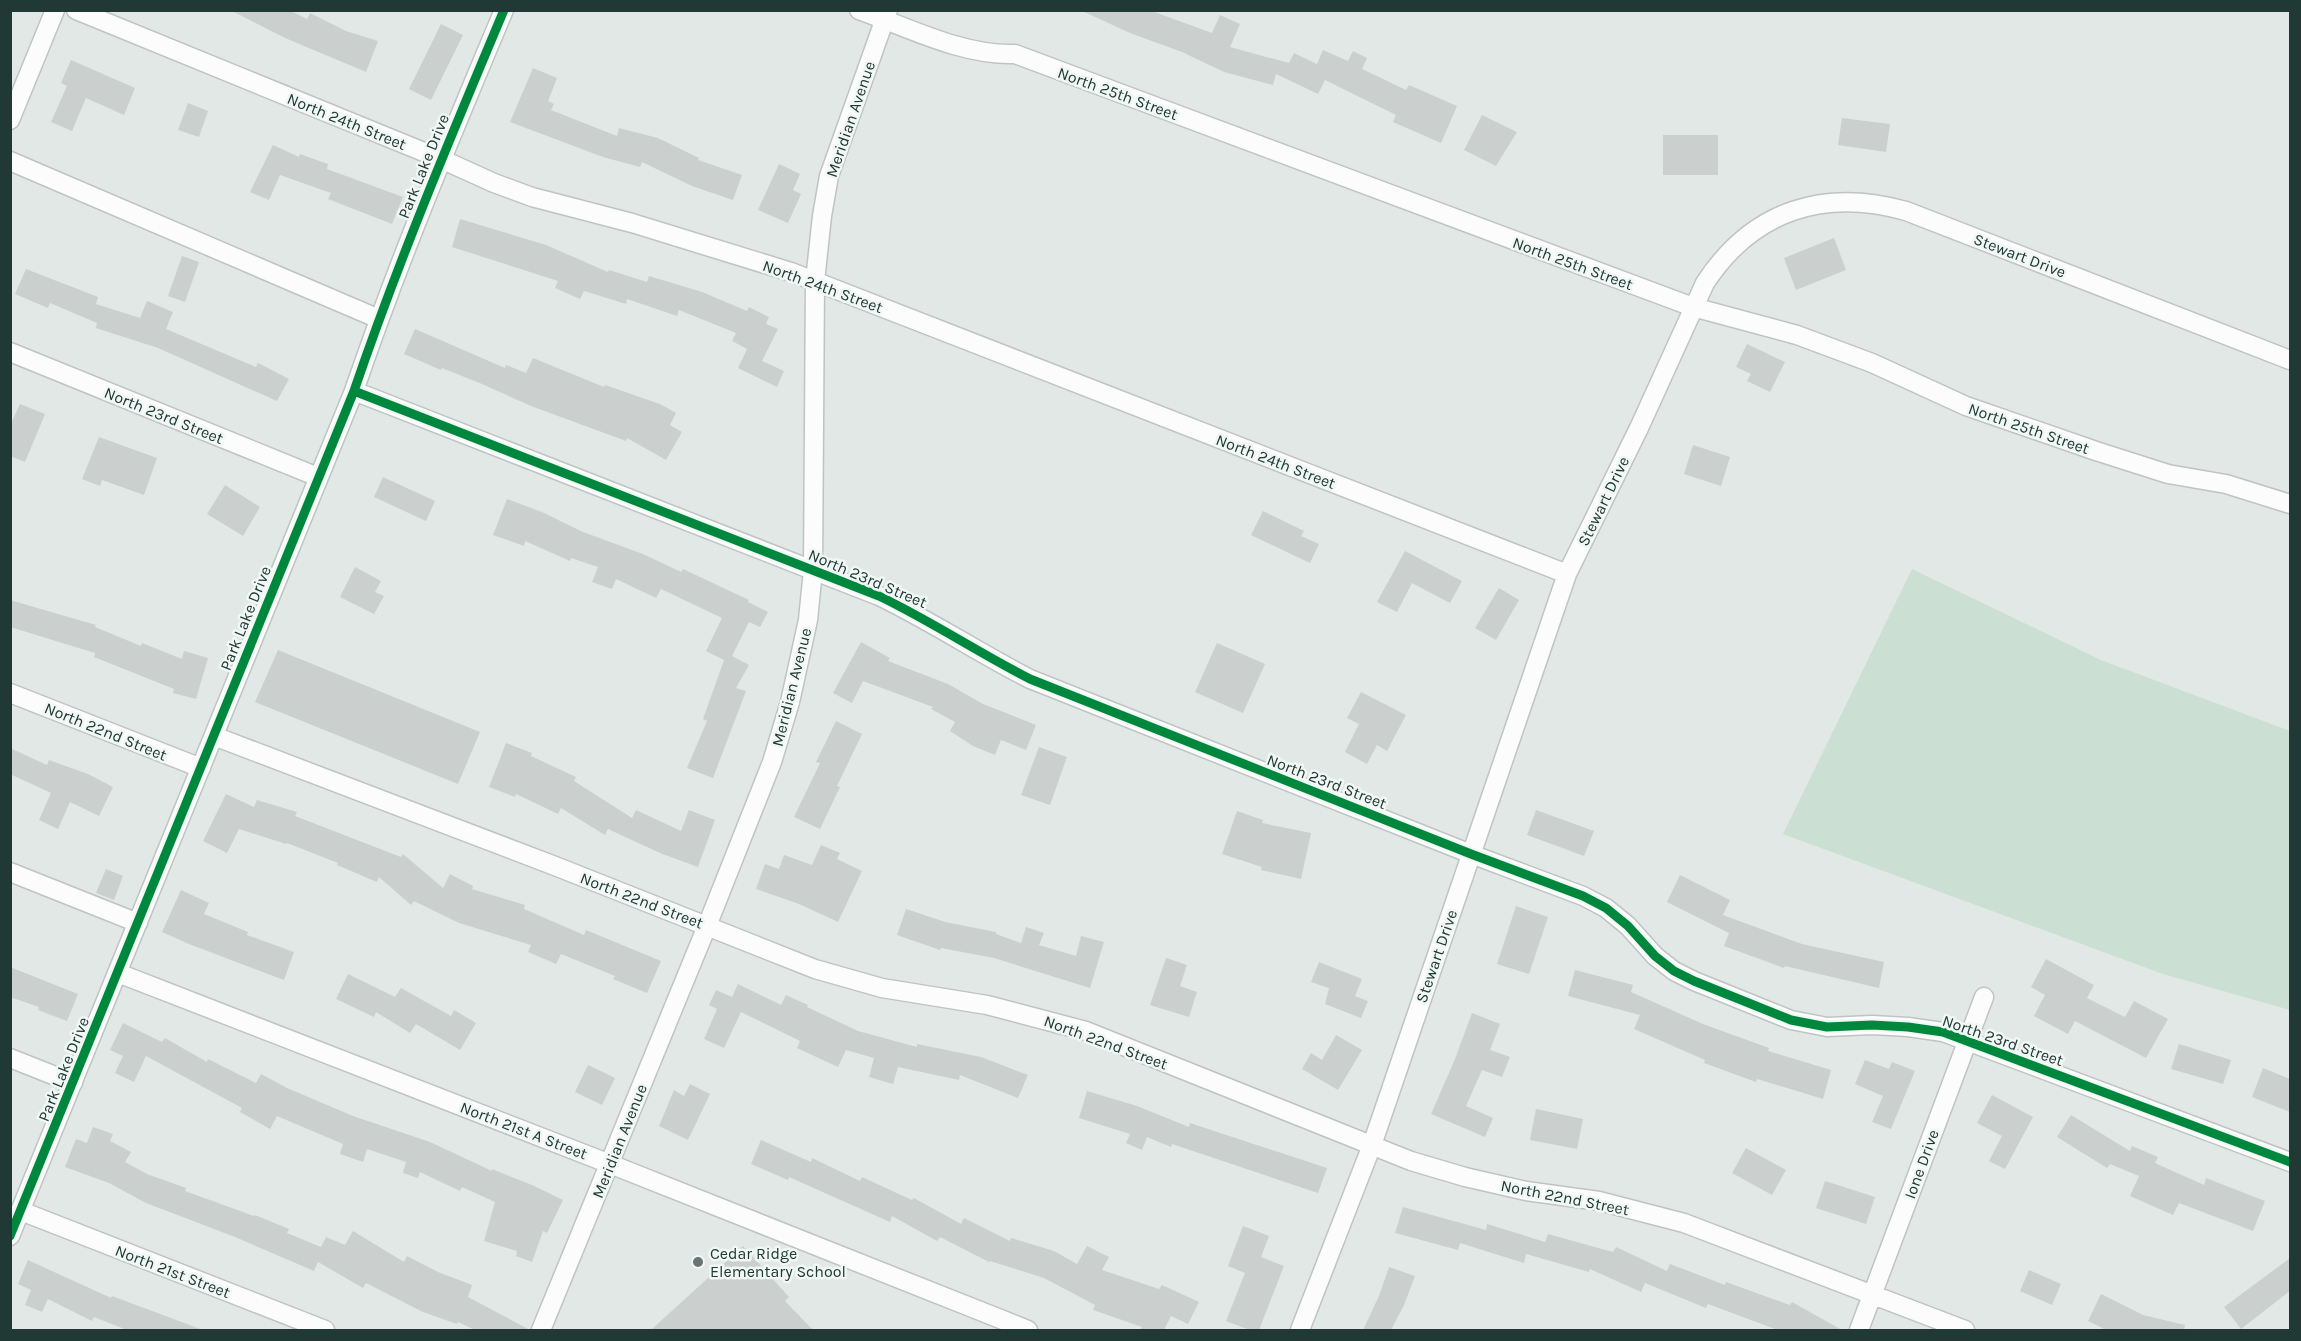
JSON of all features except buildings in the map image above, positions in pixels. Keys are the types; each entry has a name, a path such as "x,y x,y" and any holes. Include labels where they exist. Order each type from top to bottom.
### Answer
{"street":[{"path":"10,120 55,10"},
{"name":"North 24th Street","path":"75,10 441,159 494,183 815,281 1567,574"},
{"name":"Park Lake Drive","path":"11,1235 354,392 379,319 441,159 504,10"},
{"name":"North 25th Street","path":"859,10 887,15 921,34 961,47 1015,54 1693,308 1797,335 1872,363 1966,406 2096,451 2168,474 2226,484 2290,504"},
{"name":"Meridian Avenue","path":"541,1330 707,926 772,762 790,702 808,620 813,570 815,281 829,176 887,15"},
{"path":"10,161 379,319"},
{"name":"Stewart Drive","path":"1300,1330 1372,1145 1567,574 1639,428 1693,308 1717,265 1732,248 1766,223 1813,205 1857,201 1883,205 1906,211 2290,360"},
{"name":"North 23rd Street","path":"10,352 318,477"},
{"name":"North 23rd Street","path":"354,392 879,596 920,616 990,659 1030,680 1583,896 1606,908 1628,926 1655,956 1674,971 1791,1020 1827,1026 1872,1024 1943,1032 2290,1162"},
{"name":"North 22nd Street","path":"10,693 201,768"},
{"name":"North 22nd Street","path":"214,736 815,969 882,988 987,1005 1086,1031 1411,1161 1465,1178 1526,1191 1599,1202 1684,1223 1965,1330"},
{"path":"10,872 138,923"},
{"name":"North 21st A Street","path":"118,972 1028,1330"},
{"name":"Ione Drive","path":"1859,1330 1984,997"},
{"path":"10,1058 73,1083"},
{"name":"North 21st Street","path":"21,1211 325,1330"}],"green space":[{"path":"1912,569 2101,660 2290,731 2290,1010 2163,974 1783,834"}],"cycle path":[{"path":"10,1236 354,391 407,247 504,10"},
{"path":"354,391 879,596 1030,679 1471,854 1583,896 1606,908 1628,926 1655,956 1674,971 1791,1020 1827,1027 1872,1025 1943,1032 2290,1162"}],"place":[{"name":"Cedar Ridge Elementary School","path":"698,1262"}]}
